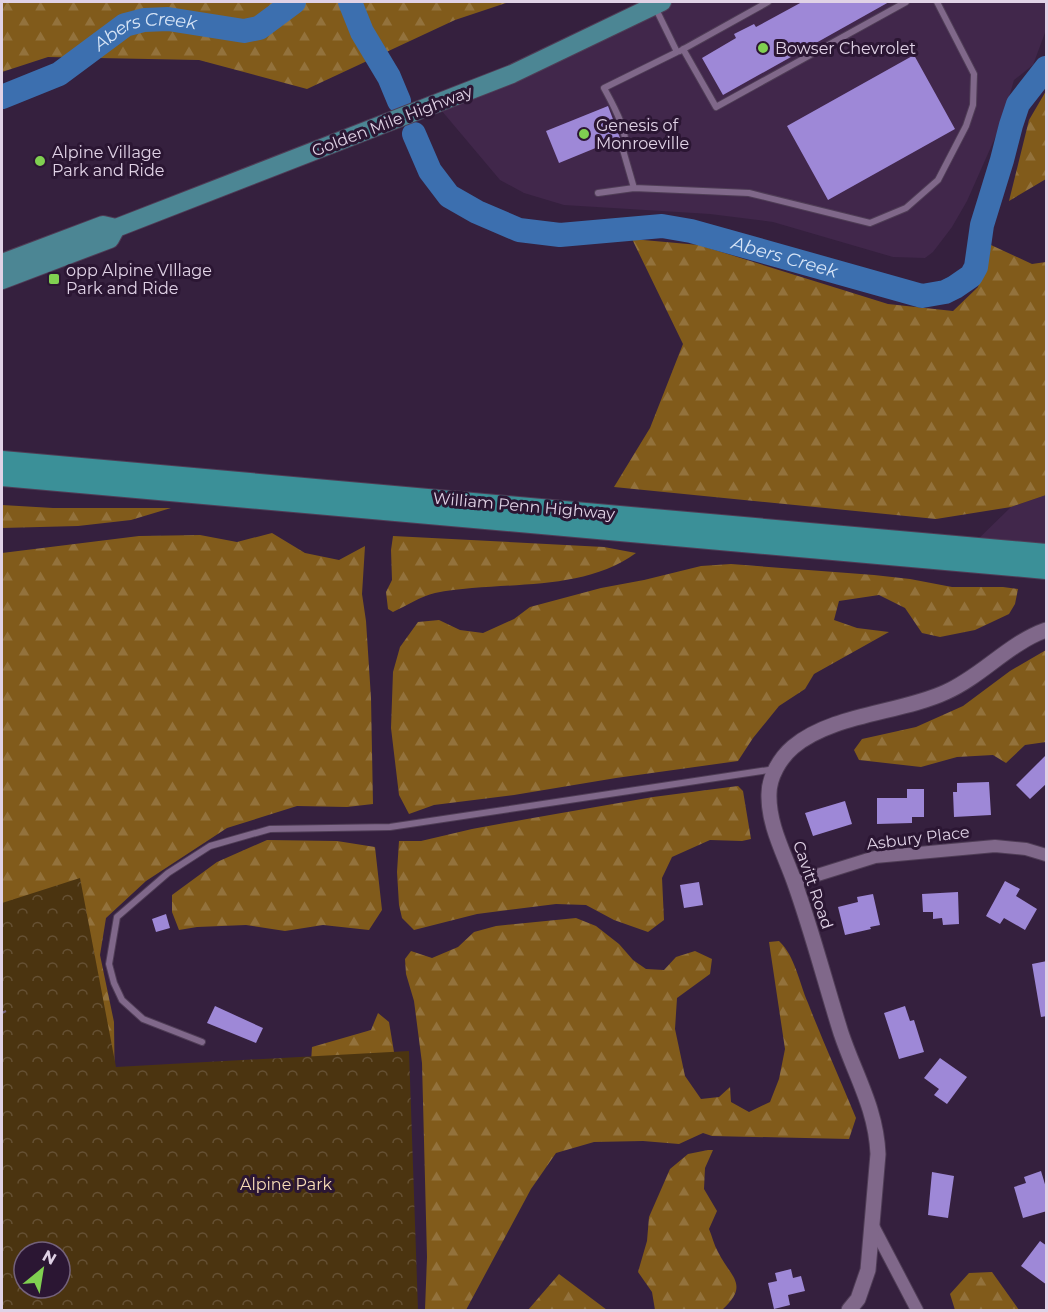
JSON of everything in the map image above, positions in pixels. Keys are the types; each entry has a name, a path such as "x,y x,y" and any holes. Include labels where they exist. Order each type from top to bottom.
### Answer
{"highway":[{"name":"William Penn Highway","path":"2,460 1047,554"},
{"name":"William Penn Highway","path":"2,477 1047,570"}],"main road":[{"name":"Golden Mile Highway","path":"2,263 103,225 116,228 512,74 658,4"},
{"name":"Golden Mile Highway","path":"2,279 110,239 116,228"}],"street":[{"name":"Cavitt Road","path":"849,1311 858,1299 868,1270 878,1154 874,1117 842,1035 795,882 773,824 769,807 770,781 792,747 803,739 835,725 947,692 1023,641 1047,630"},
{"name":"Asbury Place","path":"795,882 875,857 995,846 1026,849 1047,855"},
{"path":"871,1223 917,1311"}],"lane":[{"path":"634,188 623,150 626,146 626,139 604,88 768,2"},
{"path":"658,4 680,50 716,107 906,2"},
{"path":"598,193 634,188 749,193 870,223 906,208 938,180 966,126 973,105 974,74 937,2"},
{"path":"202,1042 143,1018 122,1000 109,964 117,917 168,873 210,846 270,829 390,827 776,769"}],"path":[{"path":"2,1013 8,1010"}],"shaded area":[{"path":"662,2 1046,2 1046,30 1033,65 1014,80 1002,122 967,201 952,227 933,252 925,258 893,257 773,222 710,214 564,205 524,193 500,180 436,104"},
{"path":"1046,495 1046,553 971,546 1011,507"}],"green space":[{"path":"2,2 509,2 455,20 307,89 199,60 48,57 2,72"},
{"path":"1046,91 1046,179 1009,201 1029,120"},
{"path":"632,239 699,245 888,304 953,311 978,287 991,245 1032,264 1046,262 1046,495 1011,507 936,519 614,487 650,428 683,344"},
{"path":"2,505 53,508 171,508 131,520 78,526 2,528"},
{"path":"272,533 305,553 339,560 365,546 362,594 371,698 373,804 347,807 297,806 227,828 146,881 106,918 100,955 114,1022 115,1105 310,1077 312,1047 371,1030 378,1013 389,1022 396,1064 398,1172 72,1286 72,1240 12,1240 12,1300 31,1300 2,1310 2,553 139,536 200,535 237,542"},
{"path":"393,536 604,547 636,553 614,566 590,575 539,584 460,589 435,593 393,612 388,609 386,592 392,580"},
{"path":"731,564 874,575 952,587 1018,589 1015,604 1009,614 975,630 940,637 922,633 905,608 879,595 839,601 834,620 857,628 889,632 814,674 805,689 779,706 738,761 434,805 409,814 399,795 391,728 393,672 400,647 418,622 439,620 460,630 483,633 514,619 530,607 601,588 701,566"},
{"path":"1046,650 1046,742 1025,745 1006,763 993,755 957,757 921,767 859,760 854,750 862,739 916,727 963,706 1010,671"},
{"path":"738,786 743,791 751,839 710,840 672,857 662,878 664,920 648,932 614,920 586,905 556,904 477,914 414,930 402,918 397,872 399,841 421,841 472,829 653,797"},
{"path":"267,840 337,841 375,847 382,910 369,930 323,925 285,931 246,925 179,930 172,912 172,895 217,862"},
{"name":"Alpine Park","path":"80,878 116,1067 409,1051 418,1310 2,1310 2,903"},
{"path":"576,918 596,926 646,969 664,970 676,957 695,951 712,959 710,974 677,998 675,1029 685,1076 701,1099 719,1097 730,1087 731,1102 749,1112 770,1102 779,1079 785,1049 769,942 779,941 793,962 856,1118 849,1139 712,1136 703,1133 679,1144 643,1141 594,1142 556,1153 531,1189 466,1310 425,1310 427,1257 422,1063 414,1001 406,974 405,959 411,951 432,958 458,947 474,932 496,926"},
{"path":"713,1150 705,1168 704,1189 717,1211 709,1229 735,1281 735,1294 722,1310 655,1310 652,1292 638,1272 647,1241 649,1217 670,1169 688,1154"},
{"path":"992,1272 1019,1310 955,1310 950,1294 969,1273"},
{"path":"559,1274 607,1310 528,1310"}],"building":[{"name":"Bowser Chevrolet","path":"802,2 889,2 723,95 702,58 736,38 734,34 754,24 756,27"},
{"path":"914,55 955,129 828,200 787,126"},
{"name":"Genesis of Monroeville","path":"608,106 620,138 559,163 546,131"},
{"path":"1047,754 1047,783 1030,799 1016,785"},
{"path":"989,782 991,815 954,817 953,792 957,792 957,783"},
{"path":"907,789 924,789 924,817 912,817 912,823 877,824 877,798 907,798"},
{"path":"845,801 852,824 813,836 805,813"},
{"path":"1005,881 1020,889 1016,896 1037,909 1025,930 1004,918 1000,924 986,916"},
{"path":"699,882 703,905 684,908 680,885"},
{"path":"958,892 959,924 943,925 942,918 933,919 933,912 923,912 922,894"},
{"path":"873,894 880,925 845,935 838,907 858,902 857,897"},
{"path":"166,914 170,928 156,932 152,919"},
{"path":"1047,961 1047,1016 1041,1017 1032,964"},
{"path":"215,1006 263,1028 256,1043 207,1023"},
{"path":"905,1006 910,1021 914,1020 924,1052 899,1059 884,1013"},
{"path":"940,1058 967,1077 947,1104 934,1095 939,1089 924,1078"},
{"path":"1041,1171 1047,1191 1047,1211 1023,1218 1014,1187 1026,1183 1024,1177"},
{"path":"932,1172 954,1176 948,1218 928,1215"},
{"path":"1040,1241 1047,1246 1047,1285 1021,1266"},
{"path":"791,1269 793,1278 801,1276 805,1291 788,1295 790,1305 774,1309 768,1283 777,1281 775,1273"}],"waterway":[{"name":"Abers Creek","path":"2,97 59,74 125,25 144,20 168,19 244,31 259,28 294,2"},
{"name":"Abers Creek","path":"350,2 362,32 389,77 399,101"},
{"name":"Abers Creek","path":"414,134 430,171 449,196 477,212 519,230 560,235 662,226 691,231 922,296 945,292 955,287 971,276 976,267 982,225 1018,104 1046,68"}],"place":[{"name":"Bowser Chevrolet","path":"763,48"},
{"name":"Genesis of Monroeville","path":"584,134"},
{"name":"Alpine Village Park and Ride","path":"40,161"},
{"name":"opp Alpine VIllage Park and Ride","path":"54,279"}]}
